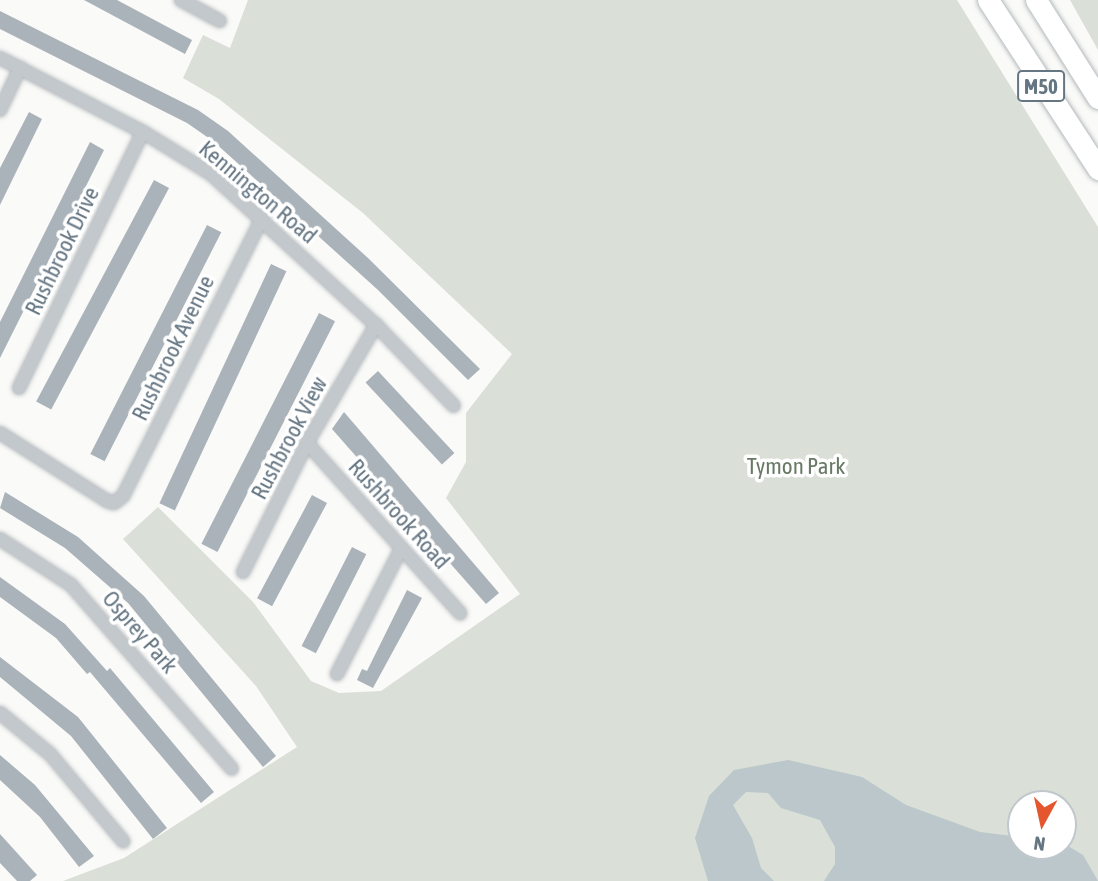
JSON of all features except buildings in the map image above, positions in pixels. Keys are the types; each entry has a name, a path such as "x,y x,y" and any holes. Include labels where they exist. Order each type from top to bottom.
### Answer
{"highway":[{"name":"M50","path":"988,0 1098,169"},
{"name":"M50","path":"1036,0 1098,98"}],"street":[{"path":"181,0 220,22"},
{"name":"Kennington Road","path":"0,58 143,132 211,174 376,325 454,406"},
{"path":"0,110 20,68"},
{"name":"Rushbrook Drive","path":"19,388 143,132"},
{"name":"Rushbrook Avenue","path":"1,435 107,501 114,503 123,496 262,218"},
{"name":"Rushbrook View","path":"243,572 307,443 376,325"},
{"name":"Rushbrook Road","path":"307,443 460,613"},
{"name":"Osprey Park","path":"0,539 71,585 232,769"},
{"path":"337,674 401,549"},
{"path":"0,713 50,754 123,841"}],"green space":[{"name":"Tymon Park","path":"248,0 957,0 1098,227 1098,881 63,881 124,858 297,747 256,686 123,539 158,507 253,602 311,681 339,693 381,691 520,594 446,498 466,462 466,413 512,354 363,213 219,99 183,78 203,35 230,48"},
{"path":"1070,0 1098,0 1098,50"}],"shaded area":[{"path":"788,760 862,777 906,805 980,832 1007,835 1007,860 1077,860 1077,851 1083,855 1098,881 824,881 835,864 835,847 820,820 781,808 768,793 746,792 733,805 752,838 761,868 774,881 708,881 695,838 709,796 734,770"}]}
